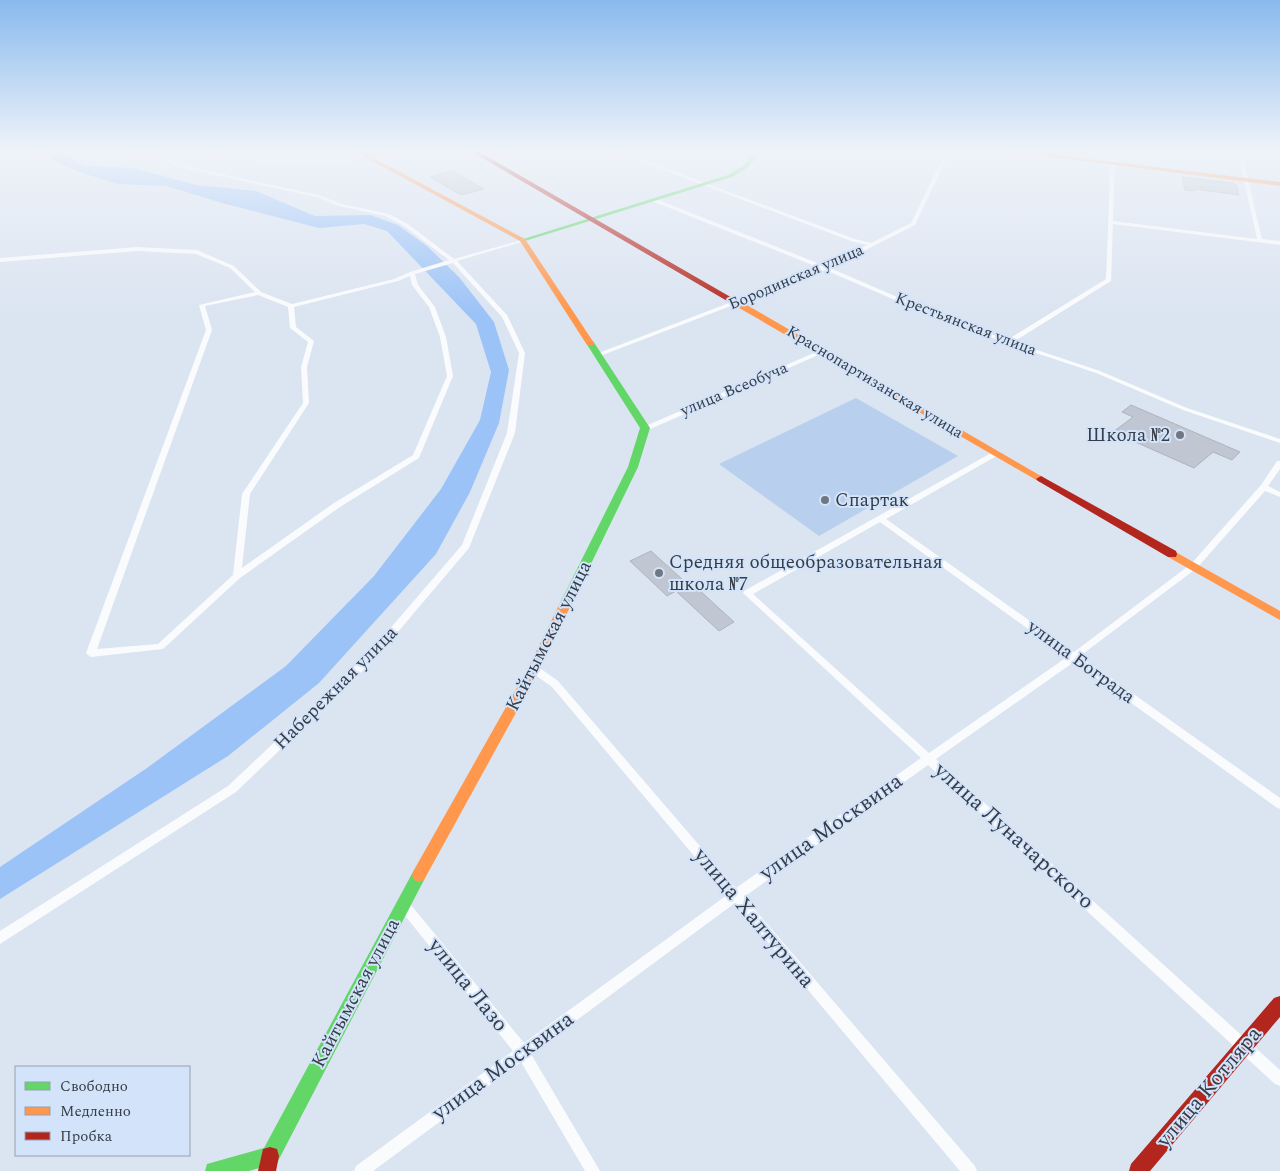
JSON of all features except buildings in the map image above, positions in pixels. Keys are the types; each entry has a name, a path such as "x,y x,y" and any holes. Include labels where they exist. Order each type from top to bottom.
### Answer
{"street":[{"name":"Набережная улица","path":"0,938 232,790 372,656 466,546 512,433 522,353 505,316 454,261 406,225 387,216 336,204"},
{"path":"455,204 523,240 645,428"},
{"name":"Краснопартизанская улица","path":"565,204 823,351 996,454 1280,616"},
{"path":"0,260 137,249 198,252 232,267 259,293 291,306 396,280 412,273 642,204"},
{"name":"Крестьянская улица","path":"663,204 826,268 930,313 1008,342 1098,372 1185,409 1280,441"},
{"path":"758,204 853,240 873,245"},
{"name":"Бородинская улица","path":"598,355 826,268 913,224 923,204"},
{"path":"1008,342 1109,280 1112,204"},
{"path":"1252,204 1260,240"},
{"path":"1111,222 1280,243"},
{"path":"259,293 202,305 209,330 91,653 160,647 237,576 337,505 416,456 450,376 443,337 432,307 414,285 412,273"},
{"path":"237,576 246,494 306,403 304,367 311,341 293,328 291,306"},
{"name":"улица Всеобуча","path":"645,428 823,351"},
{"name":"Кайтымская улица","path":"267,1171 270,1156 403,904 534,669 633,467 645,428"},
{"path":"881,519 996,454"},
{"name":"улица Москвина","path":"361,1171 735,896 1073,656 1194,566 1264,487 1280,463"},
{"path":"1264,487 1280,495"},
{"name":"улица Луначарского","path":"881,519 747,593 1280,1079"},
{"name":"улица Бограда","path":"881,519 1280,804"},
{"name":"улица Халтурина","path":"534,669 555,684 970,1171"},
{"name":"улица Лазо","path":"403,904 522,1051 593,1171"},
{"name":"улица Котляра","path":"1138,1171 1280,1004"},
{"path":"214,1171 270,1156"}],"shaded area":[{"name":"Спартак","path":"856,398 958,456 819,536 719,464"}],"water":[{"path":"225,204 286,204 315,216 370,215 398,225 427,246 459,277 494,322 509,370 499,423 470,492 436,554 319,683 228,756 0,899 0,867 147,768 286,666 374,576 441,489 480,420 491,372 476,324 387,231 364,224 319,228"}],"traffic: fast":[{"path":"523,240 641,204"},
{"path":"565,605 633,467 645,428 590,343"},
{"path":"214,1171 270,1156 419,875"}],"traffic: slow":[{"path":"455,204 523,240 590,343"},
{"path":"737,303 1041,479"},
{"path":"1172,554 1280,616"},
{"path":"419,875 534,669 565,605"}],"traffic: jam":[{"path":"565,204 737,303"},
{"path":"1041,479 1172,554"},
{"path":"1138,1171 1280,1004"},
{"path":"267,1171 270,1156"}],"place":[{"name":"Школа №2","path":"1180,435"},
{"name":"Спартак","path":"825,500"},
{"name":"Средняя общеобразовательная школа №7","path":"659,573"}]}
